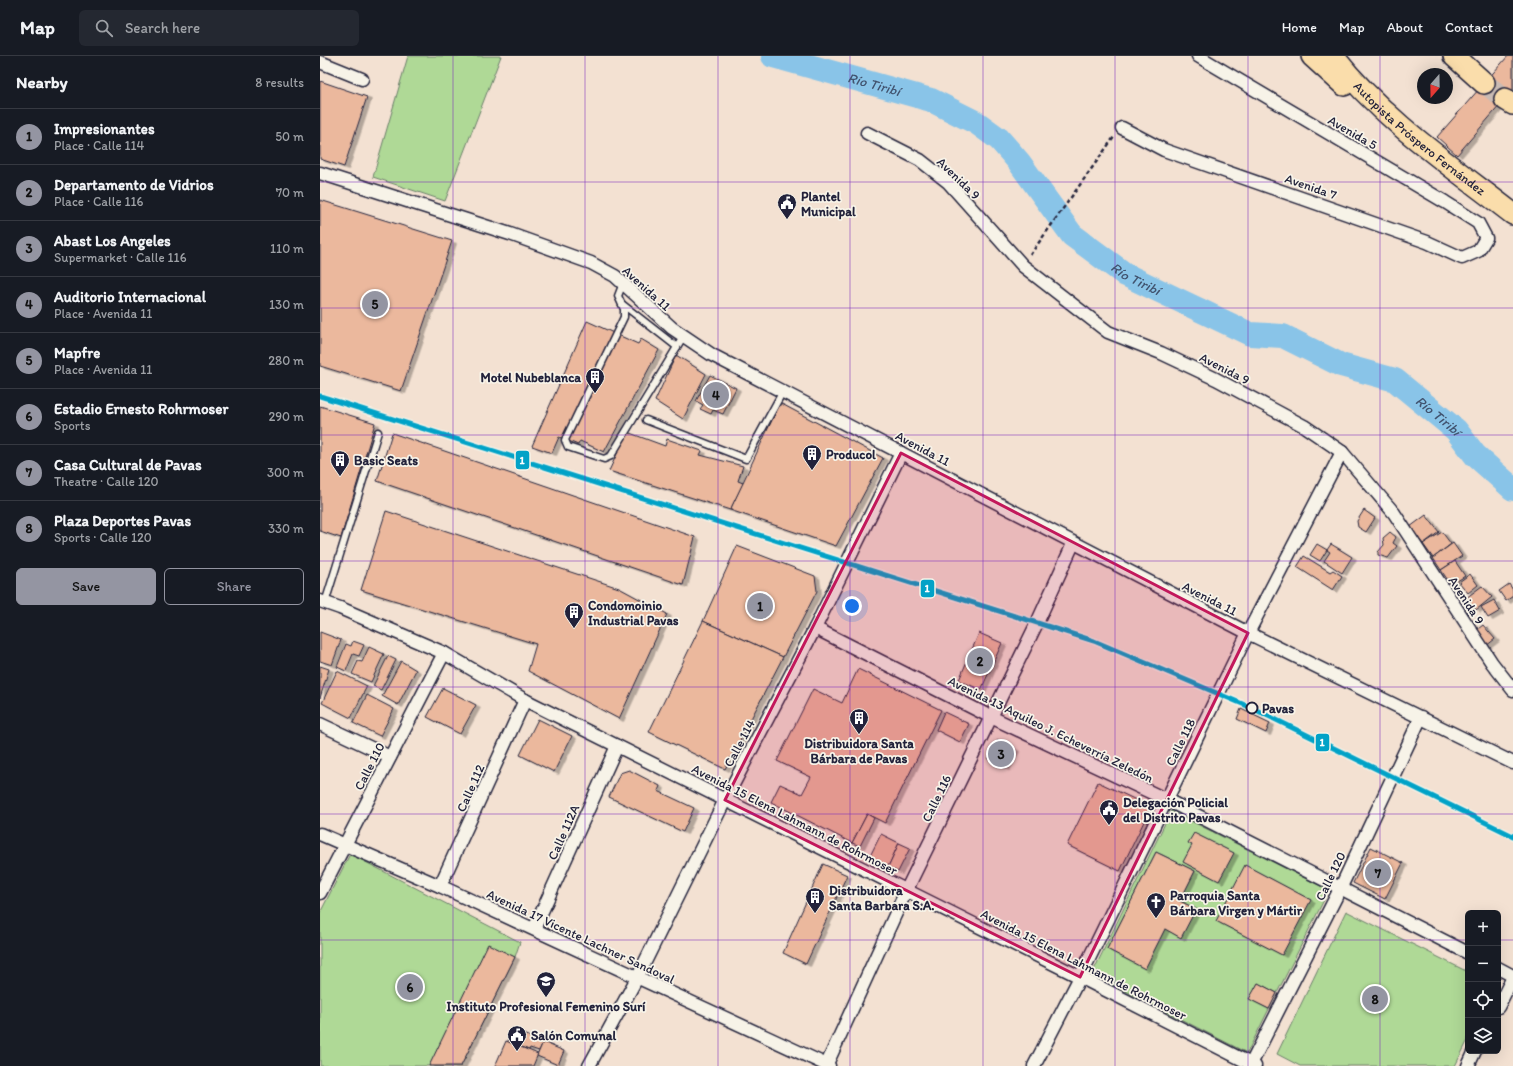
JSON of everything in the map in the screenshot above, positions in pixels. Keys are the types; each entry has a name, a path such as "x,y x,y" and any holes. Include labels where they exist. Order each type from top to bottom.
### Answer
{"highway":[{"path":"1312,56 1334,78 1400,126"},
{"name":"Autopista Próspero Fernández","path":"1333,56 1349,77 1400,126 1513,214"},
{"path":"1454,56 1484,83"}],"street":[{"name":"Avenida 5","path":"1198,56 1445,202 1478,223 1486,238"},
{"path":"320,62 362,79"},
{"name":"Avenida 7","path":"1122,128 1164,150 1390,229 1462,258 1478,251 1486,238"},
{"name":"Avenida 9","path":"867,133 920,160 948,182 1023,266 1108,332 1161,353 1216,379 1304,426 1342,452 1394,513 1484,651 1513,690"},
{"name":"Avenida 11","path":"320,173 510,234 591,263 623,282 651,310 683,337 712,355 1073,544 1248,633 1513,762"},
{"name":"Calle 118","path":"1034,1066 1080,977 1248,633 1342,452"},
{"name":"Calle 114","path":"589,1066 637,978 725,800 815,628 901,453"},
{"name":"Calle 116","path":"827,1066 906,890 991,717 1073,544"},
{"name":"Avenida 15 Elena Lahmann de Rohrmoser","path":"322,602 444,653 525,700 1080,977 1252,1065"},
{"name":"Avenida 13 Aquileo J. Echeverría Zeledón","path":"815,628 991,717 1167,800 1465,951"},
{"name":"Calle 110","path":"320,892 444,653"},
{"name":"Calle 112","path":"440,886 525,700"},
{"name":"Calle 120","path":"1252,1065 1340,888 1421,717"},
{"path":"320,724 390,757"},
{"name":"Calle 112A","path":"534,929 617,746"},
{"name":"Avenida 17 Vicente Lachner Sandoval","path":"320,834 534,929 827,1066"},
{"path":"1501,970 1513,976 1501,1001"},
{"path":"1468,1066 1474,1054"}],"lane":[{"path":"623,282 618,296 622,304 624,317 565,440 568,447 604,459 611,456 683,337"},
{"path":"622,304 677,347"},
{"path":"646,420 746,459 783,391"},
{"path":"322,602 378,432"}],"path":[{"path":"1029,257 1107,147"}],"highlighted area":[{"path":"901,453 1248,633 1080,977 725,800"}],"green space":[{"path":"408,56 501,56 445,201 373,177"},
{"path":"1171,811 1329,890 1277,993 1258,983 1250,999 1269,1009 1247,1053 1092,974","holes":["1156,852 1195,871 1180,901 1196,909 1181,937 1165,929 1145,968 1107,949"]},
{"path":"350,854 520,942 515,957 461,1066 320,1066 320,913"},
{"path":"1346,911 1465,970 1465,1046 1455,1066 1300,1066 1277,1054"}],"building":[{"path":"1508,56 1513,56 1513,90 1457,155 1437,137"},
{"path":"320,81 367,97 344,167 320,159"},
{"path":"320,200 452,241 401,391 320,366"},
{"name":"Motel Nubeblanca","path":"587,321 638,344 641,339 659,350 604,452 580,441 578,445 559,437 552,453 532,446"},
{"path":"676,355 706,374 683,419 655,401"},
{"path":"710,375 736,388 723,414 713,410 711,414 700,409 703,405 696,401"},
{"name":"Producol","path":"780,403 883,458 836,546 730,510"},
{"name":"Basic Seats","path":"320,406 375,423 341,538 320,531"},
{"path":"627,432 665,446 667,439 702,451 700,455 743,466 738,481 743,483 730,510 609,471"},
{"path":"392,433 695,537 683,585 377,481"},
{"path":"1364,510 1375,518 1366,532 1358,527 1357,521"},
{"name":"Condomoinio Industrial Pavas","path":"386,511 619,588 667,614 619,719 528,671 536,644 361,590"},
{"path":"1426,515 1439,532 1423,544 1410,527"},
{"path":"1390,532 1396,537 1393,543 1397,546 1388,558 1378,555 1378,552 1384,545 1383,538"},
{"path":"1442,532 1451,544 1433,558 1423,544"},
{"path":"1453,543 1462,556 1441,570 1433,558"},
{"path":"1317,544 1327,550 1320,561 1310,555"},
{"path":"1331,544 1352,557 1342,573 1324,561 1330,552 1327,550"},
{"path":"737,546 815,576 817,591 783,657 703,621"},
{"path":"1304,556 1330,572 1333,570 1342,576 1333,590 1297,567"},
{"path":"1455,561 1465,576 1451,585 1441,570"},
{"path":"1470,574 1478,585 1468,593 1459,582"},
{"path":"1509,584 1513,590 1513,596 1506,601 1499,591"},
{"path":"1482,586 1492,597 1476,610 1466,598"},
{"path":"1494,600 1500,611 1488,618 1481,607"},
{"path":"703,621 783,657 725,769 649,732"},
{"path":"1483,625 1495,639 1486,646 1474,632"},
{"path":"320,632 341,640 332,665 320,661"},
{"path":"979,633 1002,643 981,690 959,680"},
{"path":"353,641 364,645 359,656 353,654 346,671 337,667 346,644 351,646"},
{"path":"369,647 384,654 371,682 352,674 358,661 362,662"},
{"path":"388,656 396,660 381,690 373,686"},
{"path":"401,661 416,670 398,705 382,696"},
{"path":"320,666 329,669 320,698"},
{"name":"Distribuidora Santa Bárbara de Pavas","path":"858,669 941,710 885,823 867,814 852,843 771,802 780,784 802,794 811,777 777,761 813,689 842,703"},
{"path":"337,671 367,686 351,718 322,703"},
{"path":"443,688 476,705 460,734 427,717"},
{"path":"367,695 394,709 380,736 353,723"},
{"path":"1241,709 1270,723 1266,733 1237,719"},
{"path":"944,712 969,724 960,742 936,730"},
{"path":"538,719 572,736 554,772 520,755"},
{"path":"998,740 1015,749 1005,768 988,759"},
{"path":"629,770 660,786 658,791 694,808 683,832 609,797 620,773"},
{"name":"Delegación Policial del Distrito Pavas","path":"1098,782 1151,807 1120,871 1067,845"},
{"path":"867,814 874,818 860,846 852,843"},
{"path":"1194,833 1234,853 1219,881 1183,862 1192,845 1188,843"},
{"path":"881,834 899,843 888,867 869,858"},
{"path":"899,843 910,848 898,872 888,867"},
{"path":"1371,847 1403,863 1385,899 1353,883"},
{"name":"Parroquia Santa Bárbara Virgen y Mártir","path":"1156,852 1195,871 1180,901 1196,909 1181,938 1165,929 1145,969 1107,949"},
{"name":"Distribuidora Santa Barbara S.A.","path":"823,864 847,875 806,964 783,953"},
{"path":"1245,865 1311,900 1282,955 1216,921"},
{"path":"488,944 515,957 461,1066 429,1066"},
{"path":"1258,983 1277,993 1269,1009 1249,999"},
{"path":"512,1029 543,1042 539,1051 530,1048 529,1050 507,1042"},
{"name":"Salón Comunal","path":"506,1041 538,1054 533,1066 495,1066"},
{"path":"543,1042 564,1051 558,1065 537,1056"}],"waterway":[{"name":"Río Tiribí","path":"773,56 931,100 977,123 999,139 1019,162 1072,235 1126,275 1250,334 1283,336 1341,365 1395,380 1456,430 1475,455 1513,489"}],"tunnel":[{"path":"1484,83 1505,99"}],"transit line":[{"name":"1","path":"320,396 1094,641 1252,708 1513,836"}],"place":[{"name":"Plantel Municipal","path":"787,220"},
{"name":"Mapfre","path":"375,304"},
{"name":"Motel Nubeblanca","path":"595,394"},
{"name":"Auditorio Internacional","path":"716,395"},
{"name":"Producol","path":"812,471"},
{"name":"Basic Seats","path":"340,477"},
{"name":"Impresionantes","path":"760,606"},
{"name":"Condomoinio Industrial Pavas","path":"574,629"},
{"name":"Departamento de Vidrios","path":"980,661"},
{"name":"Pavas","path":"1252,708"},
{"name":"Distribuidora Santa Bárbara de Pavas","path":"859,735"},
{"name":"Abast Los Angeles","path":"1001,754"},
{"name":"Delegación Policial del Distrito Pavas","path":"1109,826"},
{"name":"Casa Cultural de Pavas","path":"1378,873"},
{"name":"Distribuidora Santa Barbara S.A.","path":"815,914"},
{"name":"Parroquia Santa Bárbara Virgen y Mártir","path":"1156,919"},
{"name":"Estadio Ernesto Rohrmoser","path":"410,987"},
{"name":"Instituto Profesional Femenino Surí","path":"546,998"},
{"name":"Plaza Deportes Pavas","path":"1375,999"},
{"name":"Salón Comunal","path":"517,1052"}]}
